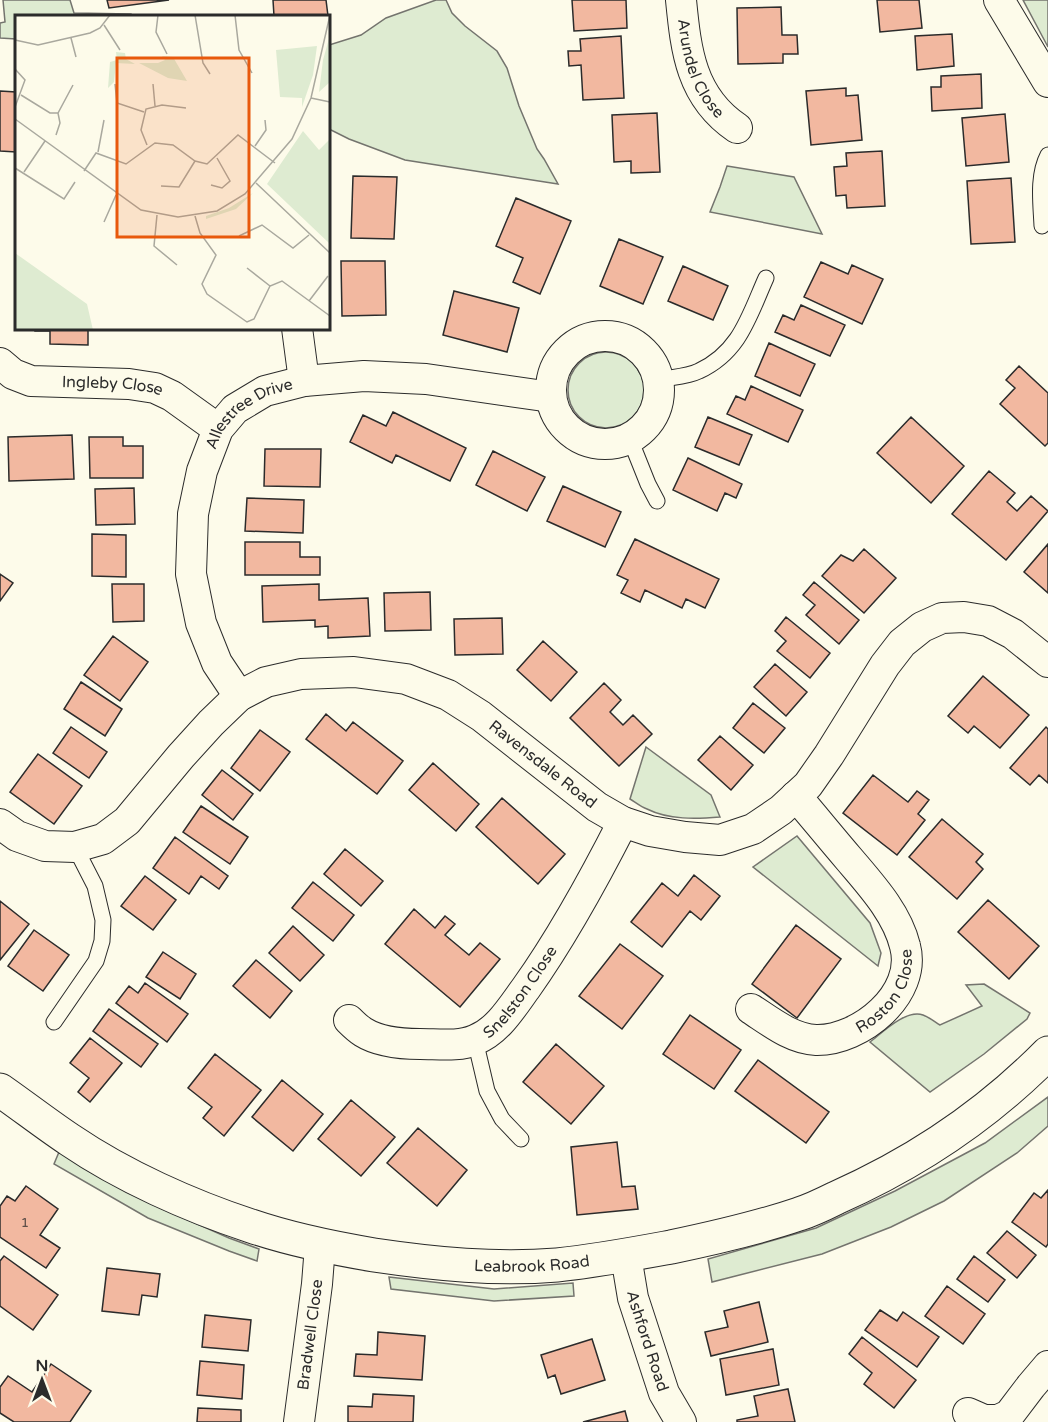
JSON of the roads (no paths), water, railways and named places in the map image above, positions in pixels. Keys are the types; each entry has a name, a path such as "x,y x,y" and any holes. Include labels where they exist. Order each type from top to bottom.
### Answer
{"street":[{"name":"Arundel Close","path":"681,0 686,44 695,76 711,104 724,119 737,128"},
{"path":"999,0 1048,82"},
{"path":"297,330 304,381"},
{"path":"606,336 624,340 640,349 651,363 658,380 658,398 653,414 643,428 630,439 613,444 596,444 579,438 566,428 556,414 551,398 552,379 559,362 571,348 587,339 606,336"},
{"name":"Ingleby Close","path":"0,363 13,374 31,381 129,384 155,388 172,396 218,429"},
{"name":"Allestree Drive","path":"239,696 217,663 201,623 191,574 194,514 202,471 218,429 236,409 266,391 304,381 364,376 426,379 551,398"},
{"name":"Ravensdale Road","path":"0,824 17,836 45,846 75,848 103,838 127,821 182,756 239,696 266,682 301,674 354,672 406,679 448,695 481,716 597,807 623,822 650,831 720,840 753,828 781,810 808,785 885,665 902,643 922,627 942,618 964,617 988,621 1012,634 1048,662"},
{"name":"Roston Close","path":"751,1009 791,1034 815,1040 836,1038 855,1031 875,1018 891,1002 901,985 905,971 906,949 898,924 868,882 796,796"},
{"name":"Snelston Close","path":"349,1020 362,1032 380,1040 408,1044 454,1044 475,1040 492,1029 509,1011 548,957 595,877 623,822"},
{"name":"Leabrook Road","path":"0,1090 72,1141 126,1174 251,1226 320,1246 409,1260 487,1267 557,1265 626,1256 714,1238 800,1214 860,1188 964,1127 1020,1081 1048,1053"},
{"name":"Bradwell Close","path":"299,1422 320,1246"},
{"name":"Ashford Road","path":"626,1256 633,1298 664,1393 681,1422"},
{"path":"968,1413 984,1420 998,1420 1009,1415 1048,1366"}],"lane":[{"path":"1042,226 1041,181 1048,155"},
{"path":"658,380 698,372 725,355 739,337 766,278"},
{"path":"630,439 657,501"},
{"path":"54,1022 96,962 102,941 103,920 95,886 75,848"},
{"path":"475,1040 487,1090 502,1119 521,1139"}]}
